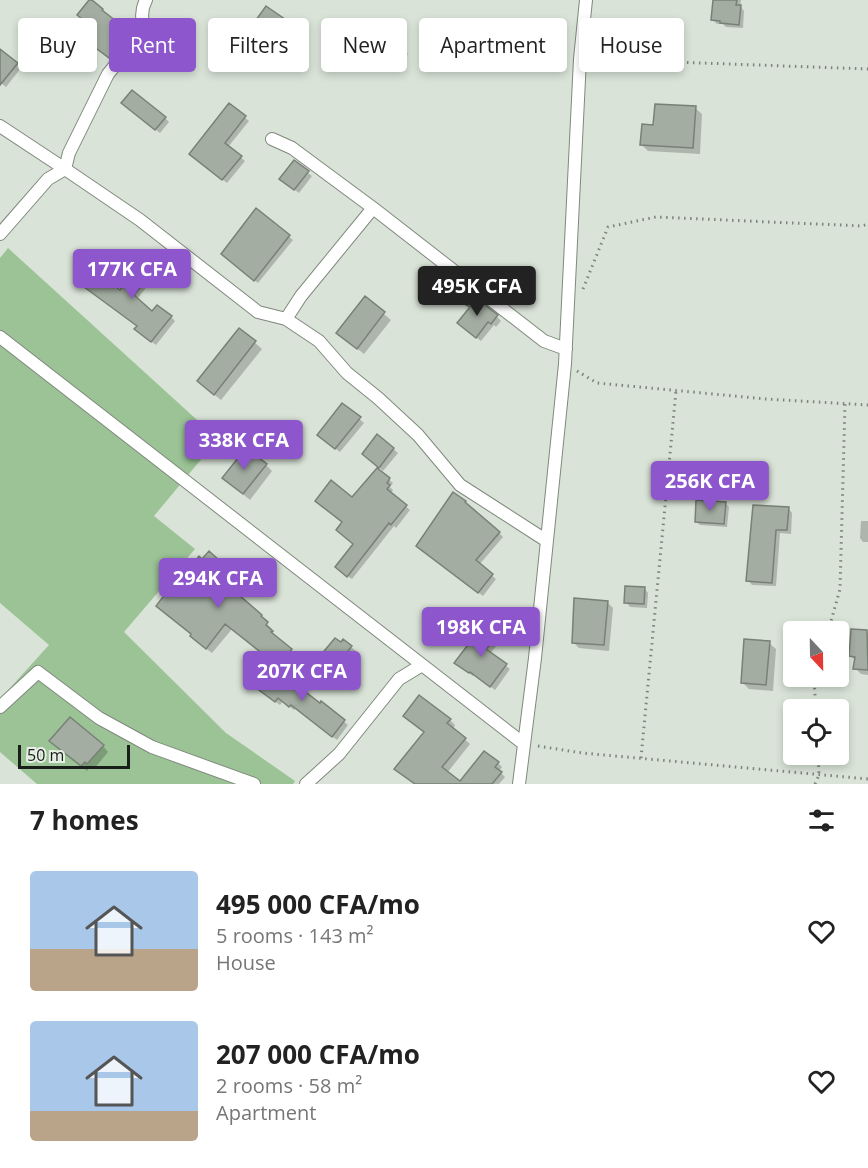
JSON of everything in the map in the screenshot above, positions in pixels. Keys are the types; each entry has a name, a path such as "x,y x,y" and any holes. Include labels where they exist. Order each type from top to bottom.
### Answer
{"street":[{"path":"0,234 48,178 65,168 69,153 108,74 126,52 139,43 145,33 142,7 146,0"},
{"path":"584,18 586,0"},
{"path":"519,784 535,658 565,364 579,72"},
{"path":"0,126 140,220 258,312 286,319 319,341 347,373 418,435 460,485 547,541"},
{"path":"272,139 292,148 373,208 544,341 566,349"},
{"path":"286,319 301,296 373,208"},
{"path":"0,337 524,744"},
{"path":"306,784 339,754 399,679 422,665"},
{"path":"0,708 38,672 99,718 152,747 254,784"}],"path":[{"path":"684,63 868,69"},
{"path":"582,291 608,227 656,217 862,226 868,224"},
{"path":"565,364 597,383 766,399 868,405"},
{"path":"641,758 676,391"},
{"path":"831,621 840,589 845,404"},
{"path":"524,744 582,753 868,779"},
{"path":"814,784 819,775 819,765"}],"green space":[{"path":"8,248 218,439 154,516 195,549 124,632 226,733 295,781 293,784 37,784 0,752 0,699 49,645 0,603 0,258"}],"building":[{"path":"89,0 92,0 112,18 109,18 109,58 97,49 97,18 81,18 77,15"},
{"path":"713,0 737,0 736,5 741,5 739,25 711,20"},
{"path":"266,6 283,18 257,18"},
{"path":"0,49 18,63 0,85"},
{"path":"132,90 166,117 155,130 121,103"},
{"path":"229,103 246,116 225,143 242,156 222,180 189,154"},
{"path":"655,104 696,106 693,148 640,145 642,124 653,125"},
{"path":"294,160 309,171 294,190 279,179"},
{"path":"256,208 290,235 254,281 221,254"},
{"path":"148,254 159,263 134,295 152,311 157,305 172,316 151,342 134,329 137,326 84,287 97,272 120,290"},
{"path":"365,296 385,312 357,349 336,333"},
{"path":"473,296 498,315 491,324 488,322 476,338 457,323 470,307 466,305"},
{"path":"239,328 256,341 214,395 197,381"},
{"path":"342,403 361,417 335,449 317,435"},
{"path":"377,434 394,448 379,468 362,454"},
{"path":"246,448 267,464 243,494 222,478"},
{"path":"377,468 390,478 387,483 390,485 387,489 407,505 391,525 389,523 347,577 335,567 353,544 336,530 342,522 315,501 331,480 352,497"},
{"path":"453,492 500,532 476,560 493,574 478,593 416,546"},
{"path":"696,500 726,502 724,524 695,522"},
{"path":"753,505 789,507 787,530 776,530 772,583 746,581"},
{"path":"209,551 228,568 224,573 232,579 230,581 234,584 231,588 262,615 268,622 266,625 273,631 271,632 292,649 278,666 225,624 206,649 156,606 199,556 202,559"},
{"path":"625,586 645,587 644,604 624,603"},
{"path":"574,598 608,601 604,645 572,643"},
{"path":"483,625 497,636 486,649 507,664 490,687 454,663"},
{"path":"851,629 867,630 868,670 853,669 855,657 849,656"},
{"path":"335,638 341,642 343,639 352,646 330,674 315,662"},
{"path":"744,639 770,641 766,685 741,683"},
{"path":"276,669 345,720 332,737 291,705 289,707 278,698 275,702 259,690"},
{"path":"419,695 451,719 447,723 466,738 442,767 460,781 484,751 499,762 495,767 502,772 492,784 415,784 394,769 424,732 403,716"},
{"path":"70,717 104,745 87,764 85,762 81,766 49,741"}]}
